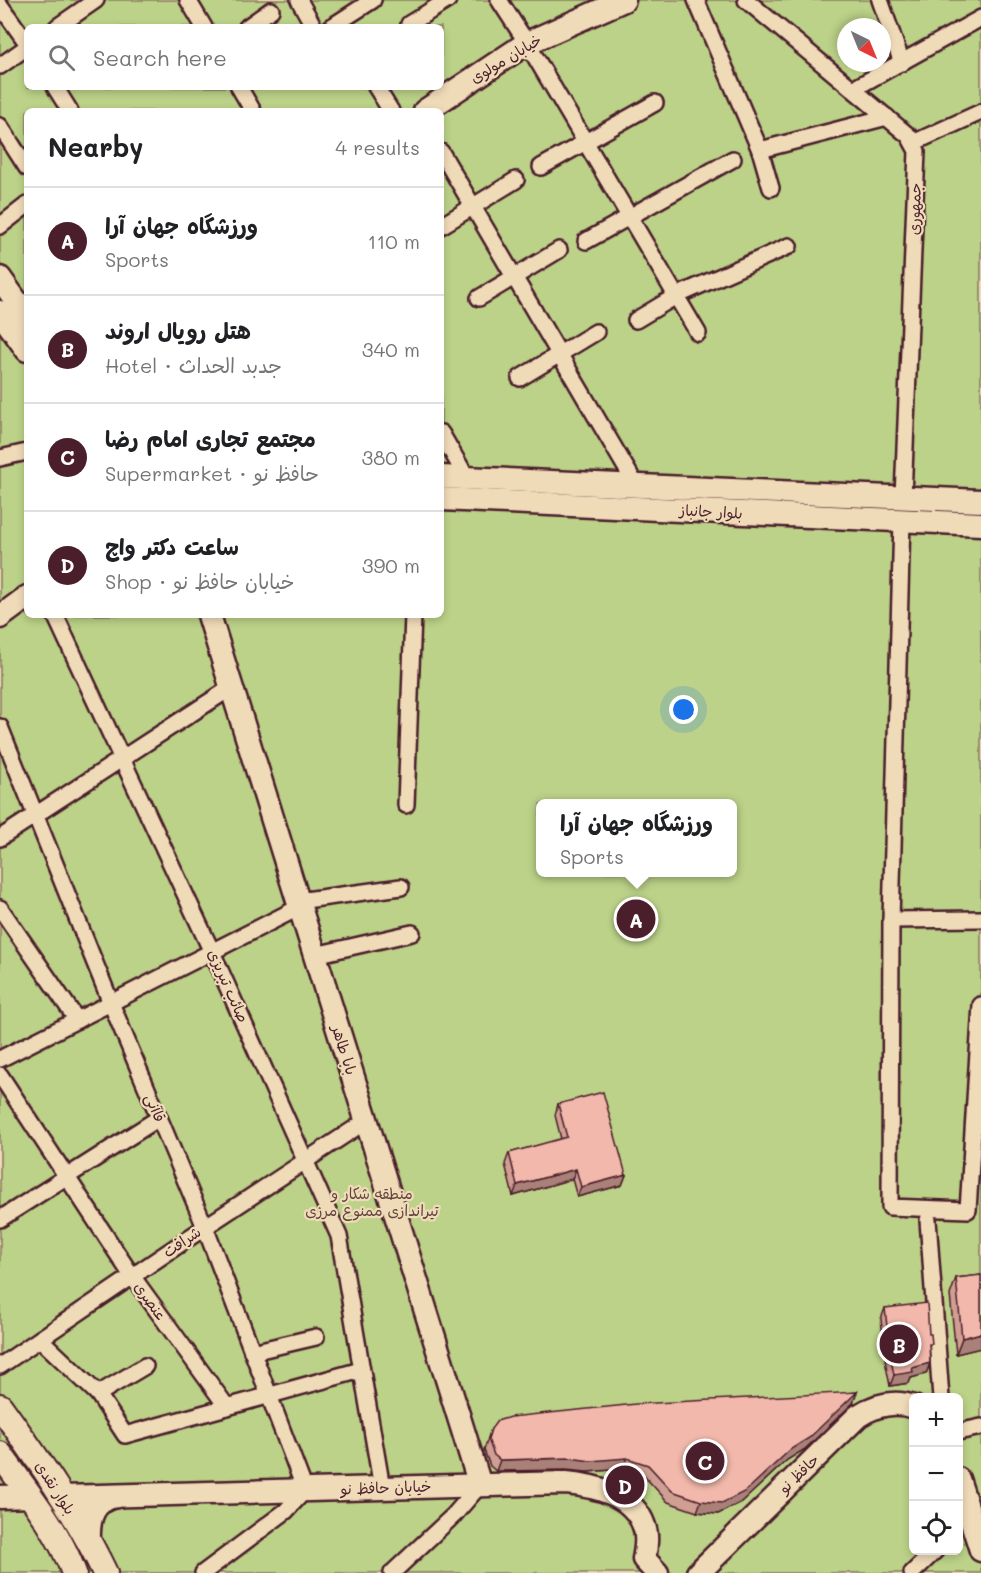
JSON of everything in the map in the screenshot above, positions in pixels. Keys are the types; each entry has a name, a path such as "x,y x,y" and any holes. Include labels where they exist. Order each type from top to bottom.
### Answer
{"main road":[{"name":"خیابان مولوی","path":"430,108 527,44 624,0"},
{"path":"0,278 24,312"},
{"path":"0,312 24,346"},
{"name":"بلوار جانباز","path":"444,477 981,501"},
{"path":"902,520 903,498"},
{"name":"بلوار جانباز","path":"444,500 981,525"},
{"path":"0,617 24,599"},
{"name":"بابا طاهر","path":"210,618 480,1485"},
{"name":"حافظ نو","path":"698,1573 858,1416 870,1408 888,1404 909,1405"},
{"name":"بلوار نقدی","path":"0,1406 62,1497 105,1573"},
{"name":"بلوار نقدی","path":"0,1454 43,1513 74,1573"},
{"name":"خیابان حافظ نو","path":"62,1497 566,1483 585,1485 608,1491 625,1500 636,1513 645,1527 646,1568"},
{"path":"0,1497 30,1496"},
{"path":"89,1542 89,1519 94,1509 113,1496 125,1496"},
{"path":"962,1501 965,1523 981,1550"}],"street":[{"path":"61,24 96,0"},
{"path":"188,0 202,24"},
{"path":"299,0 312,24"},
{"path":"336,24 373,0"},
{"path":"409,24 448,0"},
{"path":"499,0 698,333"},
{"path":"696,0 760,150 771,188"},
{"path":"746,0 887,117 909,136 913,143 981,112"},
{"path":"880,0 902,63"},
{"path":"0,5 24,41"},
{"path":"251,24 271,10"},
{"path":"853,89 981,18"},
{"path":"0,66 24,47"},
{"path":"57,90 68,108"},
{"path":"241,90 251,108"},
{"path":"378,90 389,108"},
{"path":"541,167 655,104"},
{"path":"760,150 887,117"},
{"path":"0,126 24,163"},
{"name":"جمهوری","path":"903,498 917,151 913,143"},
{"path":"444,157 636,485"},
{"path":"586,241 733,159"},
{"path":"444,224 516,180"},
{"path":"0,226 24,207"},
{"path":"636,320 676,296 789,246"},
{"path":"479,298 560,250"},
{"path":"520,378 596,332"},
{"path":"444,438 467,478"},
{"path":"0,458 24,453"},
{"path":"902,520 891,920 890,1207 968,1210 981,1005"},
{"name":"صائب تبریزی","path":"56,618 212,952 339,1236 382,1488"},
{"path":"406,805 413,618"},
{"path":"0,838 232,687"},
{"name":"قاآنی","path":"0,727 111,1003 205,1227 305,1491"},
{"path":"0,1059 212,952 299,904 401,887"},
{"path":"0,908 77,1020"},
{"path":"891,920 981,919"},
{"path":"315,955 412,933"},
{"name":"عنصری","path":"0,1075 132,1276 227,1407"},
{"path":"0,1219 159,1118"},
{"name":"شرافت","path":"0,1366 366,1121"},
{"path":"928,1220 941,1393"},
{"path":"252,1352 315,1338"},
{"path":"40,1339 98,1394 125,1435 361,1370"},
{"path":"98,1394 145,1366"},
{"path":"963,1431 981,1427"},
{"path":"392,1573 454,1515 480,1485"},
{"path":"203,1573 286,1511 305,1491"},
{"path":"912,1573 932,1555"}],"green space":[{"name":"منطقه شکار و تیراندازی ممنوع مرزی","path":"0,0 981,0 981,1573 0,1573"}],"building":[{"path":"603,1092 626,1175 581,1187 576,1169 517,1185 509,1153 567,1137 558,1104"},
{"path":"981,1275 981,1333 962,1338 956,1278"},
{"path":"927,1303 932,1344 929,1344 930,1363 912,1368 913,1372 894,1375 885,1308"},
{"path":"857,1392 809,1438 791,1449 746,1491 722,1503 701,1501 672,1491 648,1465 627,1458 591,1461 570,1458 500,1460 494,1455 488,1439 497,1421 510,1417 636,1404"}],"place":[{"name":"ورزشگاه جهان آرا","path":"636,919"},
{"name":"هتل رویال اروند","path":"899,1344"},
{"name":"مجتمع تجاری امام رضا","path":"705,1461"},
{"name":"ساعت دکتر واچ","path":"625,1485"}]}
